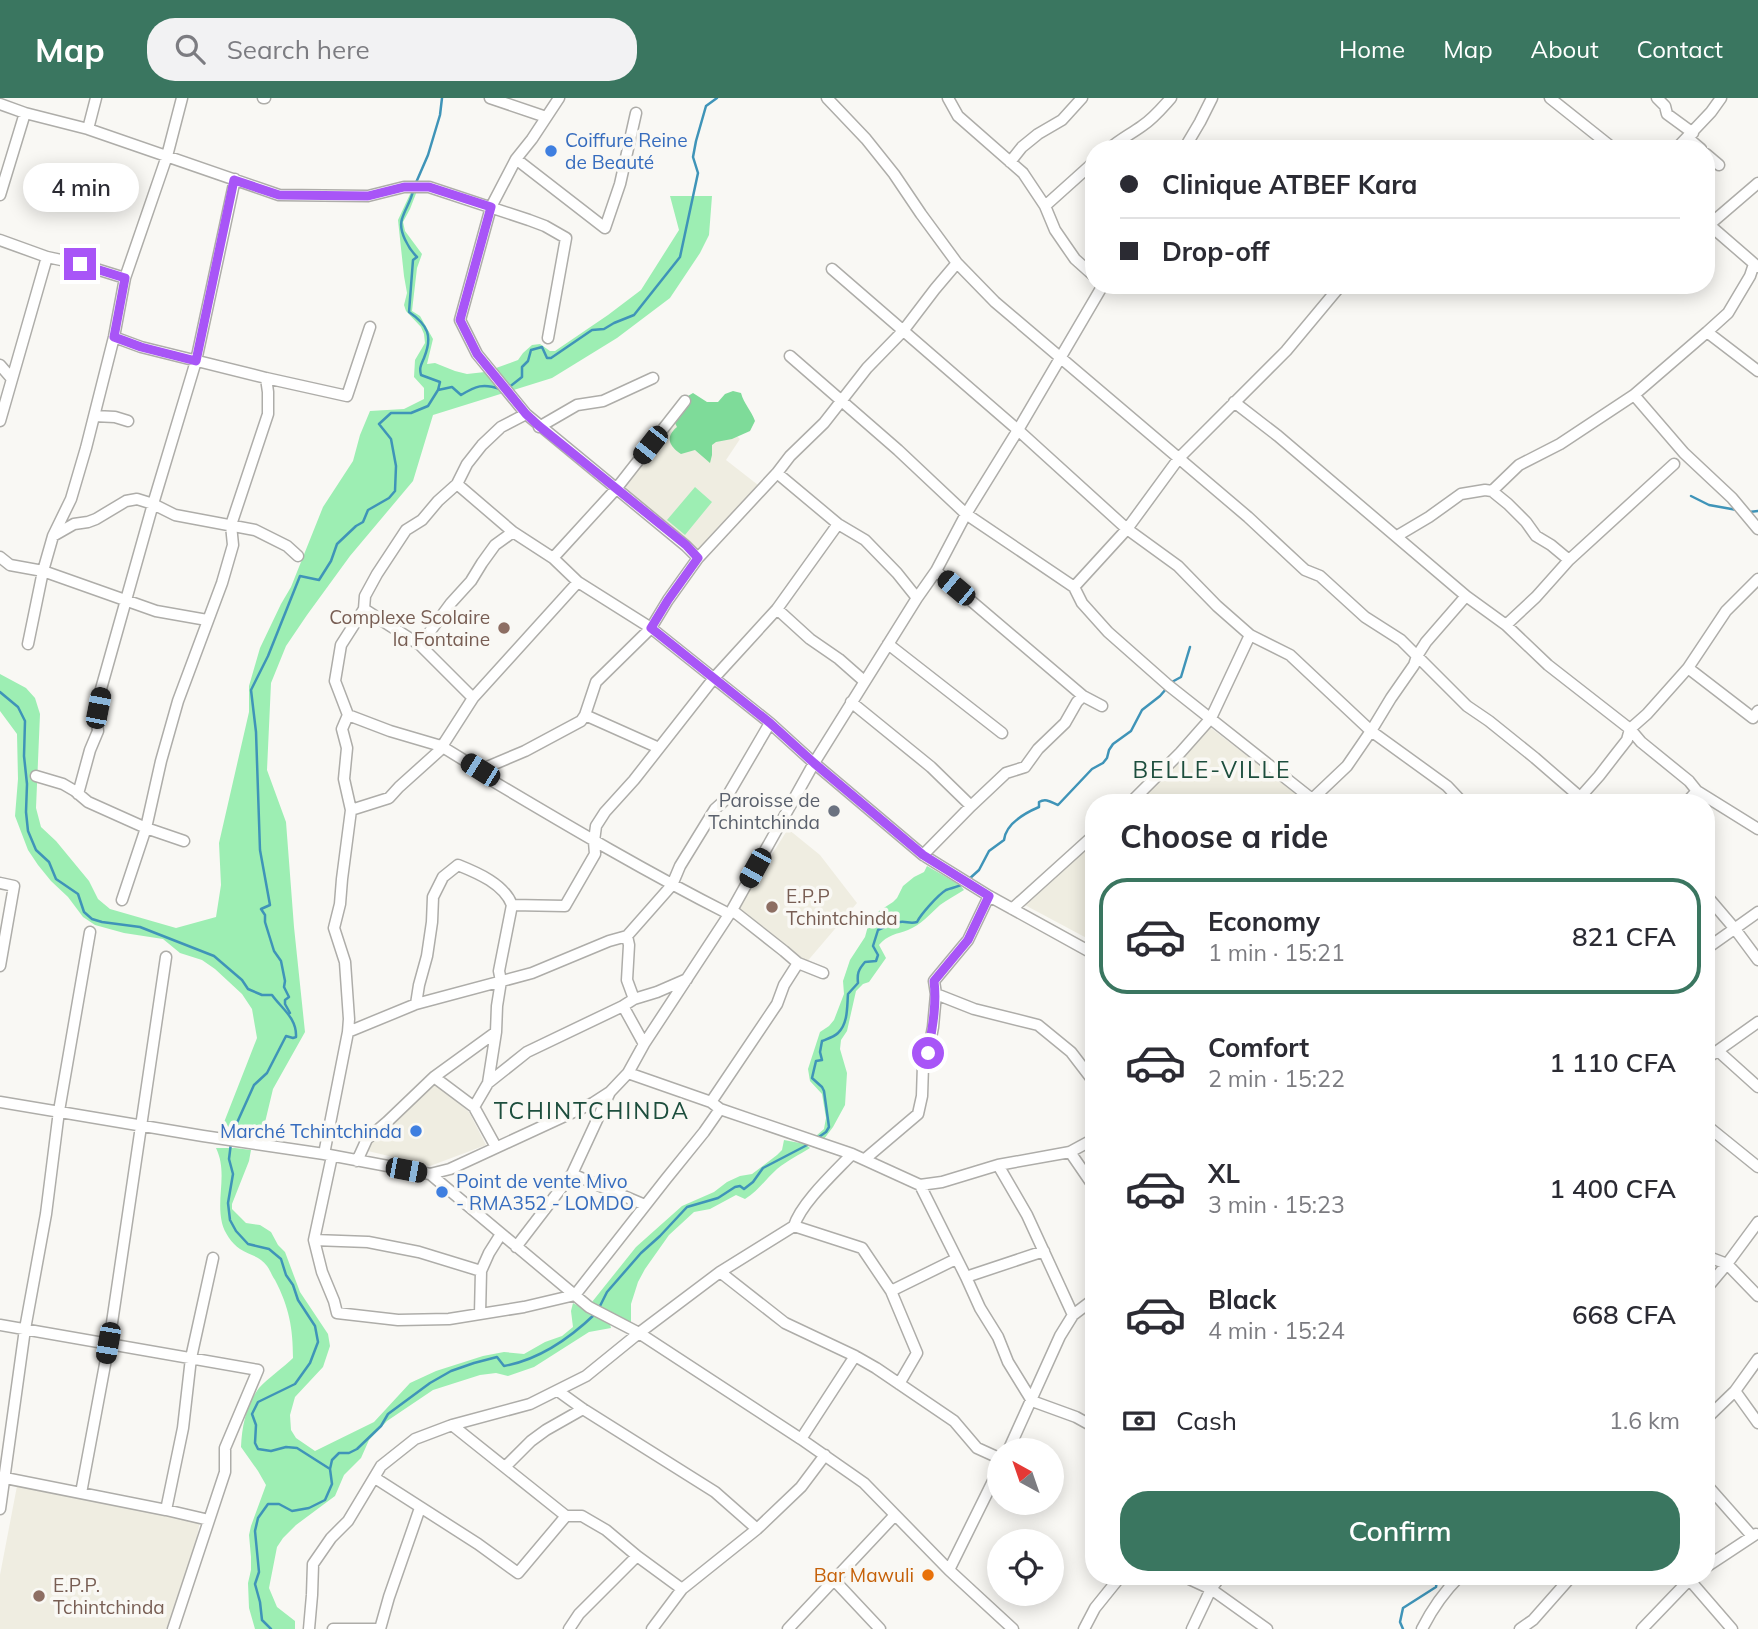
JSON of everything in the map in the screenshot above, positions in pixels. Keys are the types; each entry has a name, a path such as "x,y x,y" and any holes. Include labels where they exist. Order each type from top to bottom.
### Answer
{"street":[{"path":"88,129 96,98"},
{"path":"28,644 53,536 71,499 94,416 114,337 125,278 167,156 182,98"},
{"path":"490,98 546,117"},
{"path":"559,98 516,159 491,207 460,320 477,354 526,414 686,545 698,558"},
{"path":"827,98 866,138 957,263 995,302 1248,517 1305,570 1320,576 1365,617 1401,640 1467,706 1512,740 1571,794"},
{"path":"948,98 958,116 1023,173 1045,206 1055,230 1075,258 1085,267"},
{"path":"1010,162 1022,147 1062,120 1082,98"},
{"path":"1120,140 1158,113 1171,98"},
{"path":"1189,140 1212,98"},
{"path":"1550,98 1603,140"},
{"path":"1657,98 1665,106 1667,114 1694,140"},
{"path":"1686,140 1721,98"},
{"path":"0,104 88,129 279,195 368,196 384,191 429,187 545,226 566,238 548,338"},
{"path":"0,195 25,113"},
{"path":"516,159 605,229 620,184 636,113"},
{"path":"1715,162 1719,165"},
{"path":"1045,206 1085,170"},
{"path":"78,794 97,731 96,715 102,689 196,361 234,180"},
{"path":"1715,217 1758,183"},
{"path":"1492,491 1519,465 1560,444 1634,395 1728,313 1756,266 1715,229"},
{"path":"0,240 47,257 125,278"},
{"path":"0,421 47,257"},
{"path":"480,770 525,751 580,721 585,715 596,682 651,628 698,558 778,473 790,456 824,423 957,263"},
{"path":"832,269 1018,430 1127,529 1178,566 1250,635 1290,655 1371,731 1455,794"},
{"path":"0,1102 430,1174 450,1169 593,1103 610,1092 628,1073 731,912 814,763 936,571 966,514 1098,294"},
{"path":"1074,587 1127,529 1179,458 1286,351 1334,294"},
{"path":"114,337 141,347 266,379 347,396 370,327"},
{"path":"1707,332 1758,371"},
{"path":"790,356 898,450 966,514 1074,587 1082,603 1108,632 1164,681 1305,794"},
{"path":"0,365 12,379"},
{"path":"539,426 577,405 603,401 653,378"},
{"path":"121,900 146,828 160,761 178,701 222,583 233,545 231,524 268,414 266,379"},
{"path":"1634,395 1684,453 1732,498 1758,529"},
{"path":"553,558 616,489 685,401"},
{"path":"1234,402 1278,436 1466,596 1506,625 1548,665 1630,729 1641,742 1702,794"},
{"path":"526,414 501,427 482,444 467,464 457,484 422,520 406,530 365,596 364,609 341,645 335,681 348,715 342,729 347,748 344,779 351,810 340,905 334,928 345,962 349,1019 314,1240 337,1313 398,1320 449,1318 524,1307 575,1295 704,1132 715,1106 777,1004 797,963"},
{"path":"94,416 128,421"},
{"path":"1506,625 1569,560 1674,464"},
{"path":"778,473 838,524 865,540 917,598"},
{"path":"457,484 513,533 553,558 578,582 651,628 714,678 923,855 989,896 1085,949"},
{"path":"1397,536 1461,494 1492,491 1526,522 1536,536 1569,560"},
{"path":"53,536 74,524 88,523 126,501 136,499 175,515 255,530 287,546 298,556"},
{"path":"512,905 565,906 595,854 596,826 605,812 634,780 714,678 777,609 838,524"},
{"path":"420,645 471,581 495,545 513,533"},
{"path":"0,557 10,565 43,571 156,611 207,620"},
{"path":"936,571 1083,696 1102,706"},
{"path":"1583,794 1621,747 1630,729 1688,668 1726,611 1758,579"},
{"path":"351,810 389,799 439,751 473,698 578,582"},
{"path":"1322,794 1347,766 1371,731 1426,642 1466,596"},
{"path":"364,609 420,645 473,698"},
{"path":"777,609 864,681"},
{"path":"1138,794 1211,718 1250,635"},
{"path":"888,644 1002,733"},
{"path":"1688,668 1753,718 1758,711"},
{"path":"923,855 1006,774 1025,767 1038,749 1065,723 1083,696"},
{"path":"851,702 931,767 971,806"},
{"path":"348,715 441,746 491,780 594,841 672,885 731,912 797,963 822,973"},
{"path":"585,715 659,748"},
{"path":"348,1032 416,1003 532,973 627,936 672,885 680,866 715,809 725,800 770,723"},
{"path":"36,776 63,784 88,802 146,828 184,841"},
{"path":"1694,794 1697,791"},
{"path":"1715,802 1758,829"},
{"path":"1012,909 1085,843"},
{"path":"416,1003 427,956 433,897 443,877 458,865 480,874 509,897 512,905 499,971 501,981 488,1083"},
{"path":"0,883 14,886 0,966"},
{"path":"865,1159 918,1114 922,1096 923,1065 933,1027 936,994 934,981 968,940 989,896"},
{"path":"1715,906 1758,960"},
{"path":"1715,942 1758,912"},
{"path":"0,1509 25,1329 46,1214 59,1111 90,932"},
{"path":"627,936 628,980 634,999"},
{"path":"81,1493 108,1343 166,957"},
{"path":"474,1107 488,1083 527,1052 634,999 687,979"},
{"path":"936,994 974,1009 1038,1025 1071,1052 1085,1070"},
{"path":"623,1006 645,1044"},
{"path":"1715,1053 1758,1022"},
{"path":"357,1161 367,1139 435,1077 496,1031"},
{"path":"1718,1051 1758,1087"},
{"path":"628,1073 852,1154 920,1185 942,1182 998,1165 1070,1152 1085,1144"},
{"path":"435,1077 474,1107 496,1147"},
{"path":"516,1247 572,1174 610,1092"},
{"path":"1715,1132 1758,1167"},
{"path":"1070,1152 1085,1174"},
{"path":"309,1629 313,1564 331,1538 348,1521 380,1466 415,1439 452,1425 530,1404 586,1376 720,1272 794,1226 796,1217 852,1154"},
{"path":"998,1165 1027,1215 1073,1315"},
{"path":"430,1174 589,1307 639,1333 801,1438 864,1483 1013,1629"},
{"path":"572,1174 645,1205"},
{"path":"920,1185 980,1308 999,1337 1008,1362 1032,1401 1085,1422"},
{"path":"1715,1278 1758,1222"},
{"path":"794,1226 862,1248 891,1291 917,1353 900,1384"},
{"path":"480,1314 481,1270 501,1234"},
{"path":"314,1240 368,1242 419,1252 481,1270"},
{"path":"966,1277 1044,1251"},
{"path":"166,1510 183,1428 191,1358 213,1258"},
{"path":"891,1291 956,1259"},
{"path":"1715,1259 1727,1264 1758,1296"},
{"path":"720,1272 785,1323 855,1356 900,1384 954,1421 977,1448 987,1453"},
{"path":"1014,1438 1060,1336 1073,1315 1085,1305"},
{"path":"0,1325 258,1370 225,1448 225,1472 173,1629"},
{"path":"801,1438 855,1356"},
{"path":"1715,1410 1735,1391 1758,1359"},
{"path":"558,1391 715,1492 757,1529"},
{"path":"1735,1391 1758,1423"},
{"path":"505,1467 545,1430 583,1409"},
{"path":"452,1425 566,1516 582,1516 606,1530 682,1590"},
{"path":"652,1629 682,1590 757,1529 801,1487 825,1455"},
{"path":"3,1478 209,1520"},
{"path":"375,1478 518,1573 566,1516"},
{"path":"1715,1493 1755,1534 1715,1561"},
{"path":"950,1570 987,1494"},
{"path":"333,1629 380,1629 420,1508"},
{"path":"788,1629 895,1515"},
{"path":"569,1629 579,1614 637,1556"},
{"path":"834,1580 880,1629"},
{"path":"1084,1629 1114,1585"},
{"path":"1202,1585 1267,1629"},
{"path":"1192,1629 1214,1585"},
{"path":"1422,1629 1430,1612 1451,1585"},
{"path":"1520,1629 1537,1625 1565,1585"},
{"path":"1642,1629 1683,1585"},
{"path":"1696,1585 1732,1629"}],"shaded area":[{"path":"693,397 740,439 726,460 758,485 700,552 623,487"},
{"path":"1207,725 1297,794 1142,794"},
{"name":"E.P.P Tchintchinda","path":"788,829 820,855 857,903 805,964 737,910"},
{"path":"1085,848 1085,937 1023,904"},
{"name":"Marché Tchintchinda","path":"434,1083 469,1112 486,1145 430,1166 368,1151 370,1141"},
{"path":"17,1486 200,1521 195,1548 167,1629 0,1629 0,1575"}],"green space":[{"path":"417,191 403,222 405,231 422,254 417,268 412,311 420,316 433,339 427,364 435,363 467,374 485,372 518,360 532,345 540,344 550,351 555,351 641,290 679,230 670,196 712,196 709,235 670,298 617,338 552,378 433,415 413,481 350,556 286,646 271,683 267,770 286,822 305,1032 273,1089 261,1139 221,1130 257,1038 252,1009 242,994 215,969 202,960 180,953 163,939 124,933 95,925 83,917 28,850 15,816 17,734 0,711 0,674 26,688 35,698 40,714 36,808 41,827 89,881 98,899 110,909 176,928 216,917 221,885 219,843 249,712 249,686 260,648 291,587 323,507 353,461 370,411 404,409 424,399 424,388 414,377 415,360 425,343 424,334 404,305 407,293 398,220 411,192"},
{"path":"733,391 741,393 755,421 750,431 712,445 710,463 695,450 681,454 674,448 670,441 671,434 677,427 673,419 688,396 693,393 707,402 718,402 725,394"},
{"path":"695,487 712,502 685,535 667,520"},
{"path":"927,866 964,890 940,905 917,925 889,937 879,945 886,958 869,982 856,991 847,1031 841,1040 840,1049 847,1073 845,1105 824,1139 816,1136 824,1129 826,1118 822,1094 810,1081 808,1069 820,1032 834,1020 844,994 843,981 850,960 865,937 868,926 879,911 897,898 903,886 924,872"},
{"path":"784,1140 805,1144 810,1148 777,1169 745,1199 736,1195 710,1209 694,1212 669,1235 638,1282 631,1304 631,1323 592,1302 636,1247 682,1206 714,1192 740,1176 752,1174 782,1150"},
{"path":"216,1148 251,1150 232,1209 246,1223 260,1225 271,1232 285,1252 300,1292 328,1334 330,1346 323,1367 295,1397 290,1415 291,1430 296,1438 315,1451 374,1422 410,1383 436,1371 483,1356 504,1352 524,1354 562,1336 573,1327 573,1303 610,1324 611,1328 589,1332 534,1367 508,1376 496,1373 480,1375 433,1390 387,1421 369,1440 361,1458 344,1475 335,1496 296,1525 277,1547 269,1588 277,1607 295,1621 295,1629 255,1629 249,1608 249,1535 266,1485 241,1447 242,1431 251,1401 262,1384 293,1358 291,1327 284,1299 267,1266 237,1247 222,1223 222,1176"}],"waterway":[{"path":"415,185 428,155 440,115 442,98"},
{"path":"508,388 522,377 522,367 528,361 531,350 542,347 547,358 551,358 592,330 604,329 634,315 680,257 698,173 693,157 696,141 706,106 717,98"},
{"path":"413,191 401,224 405,240 417,257 413,260 409,312 421,322 428,337 421,375 440,382 438,390"},
{"path":"290,1013 285,1004 289,997 284,987 281,961 274,951 261,909 270,905 260,850 256,732 251,690 268,656 300,576 319,580 331,561 337,544 363,522 368,510 389,498 395,491 396,466 391,439 379,424 391,413 411,413 428,406 438,390 452,387 461,395 480,386 500,389"},
{"path":"1691,496 1709,505 1737,510"},
{"path":"1749,512 1758,511"},
{"path":"1170,683 1181,677 1190,647"},
{"path":"968,880 979,870 989,851 1004,840 1012,824 1039,807 1039,802 1048,801 1058,805 1092,769 1103,763 1113,744 1131,731 1142,710 1166,689"},
{"path":"0,692 18,707 25,721 28,831 36,850 49,862 56,879 78,894 84,912 92,919 140,927 214,956 242,980 248,989 262,995 272,995 294,1024 296,1037 286,1036 267,1073 254,1085 231,1136"},
{"path":"816,1139 829,1127 824,1091 812,1078 816,1061 822,1060 822,1041 836,1034 844,1025 848,994 858,983 861,967 865,962 876,961 878,955 873,946 878,930 897,923 917,922 943,892 963,884"},
{"path":"231,1143 229,1159 233,1174 228,1203 230,1220 248,1244 269,1249 281,1259 298,1300 315,1326 318,1342 310,1363 295,1384 258,1402 252,1414 256,1425 255,1443 258,1449 271,1451 286,1447 297,1448 330,1469 332,1484 325,1500 309,1508 292,1511 279,1504 268,1504 258,1518 255,1531 259,1572 255,1584 262,1620 271,1629"},
{"path":"599,1308 607,1292 687,1207 718,1198 735,1187 744,1189 763,1168 811,1143"},
{"path":"330,1469 332,1460 339,1453 349,1453 357,1449 381,1426 388,1414 430,1383 451,1371 497,1357 504,1366 529,1359 564,1339 595,1314"},
{"path":"1403,1629 1400,1622 1403,1608 1436,1585"}],"place":[{"name":"Coiffure Reine de Beauté","path":"551,151"},
{"name":"Complexe Scolaire la Fontaine","path":"504,628"},
{"name":"Paroisse de Tchintchinda","path":"834,811"},
{"name":"E.P.P Tchintchinda","path":"772,907"},
{"name":"Marché Tchintchinda","path":"416,1131"},
{"name":"Point de vente Mivo - RMA352 - LOMDO","path":"442,1192"},
{"name":"Bar Mawuli","path":"928,1575"},
{"name":"E.P.P. Tchintchinda","path":"39,1596"}],"district":[{"name":"BELLE-VILLE","path":"1212,769"},
{"name":"TCHINTCHINDA","path":"592,1110"}],"route":[{"path":"80,264 125,278 114,337 196,361 234,180 279,195 368,196 404,187 429,187 491,207 460,320 477,354 526,414 686,545 698,558 651,628 770,723 923,855 989,896 968,940 934,981 936,994 928,1053"}]}
